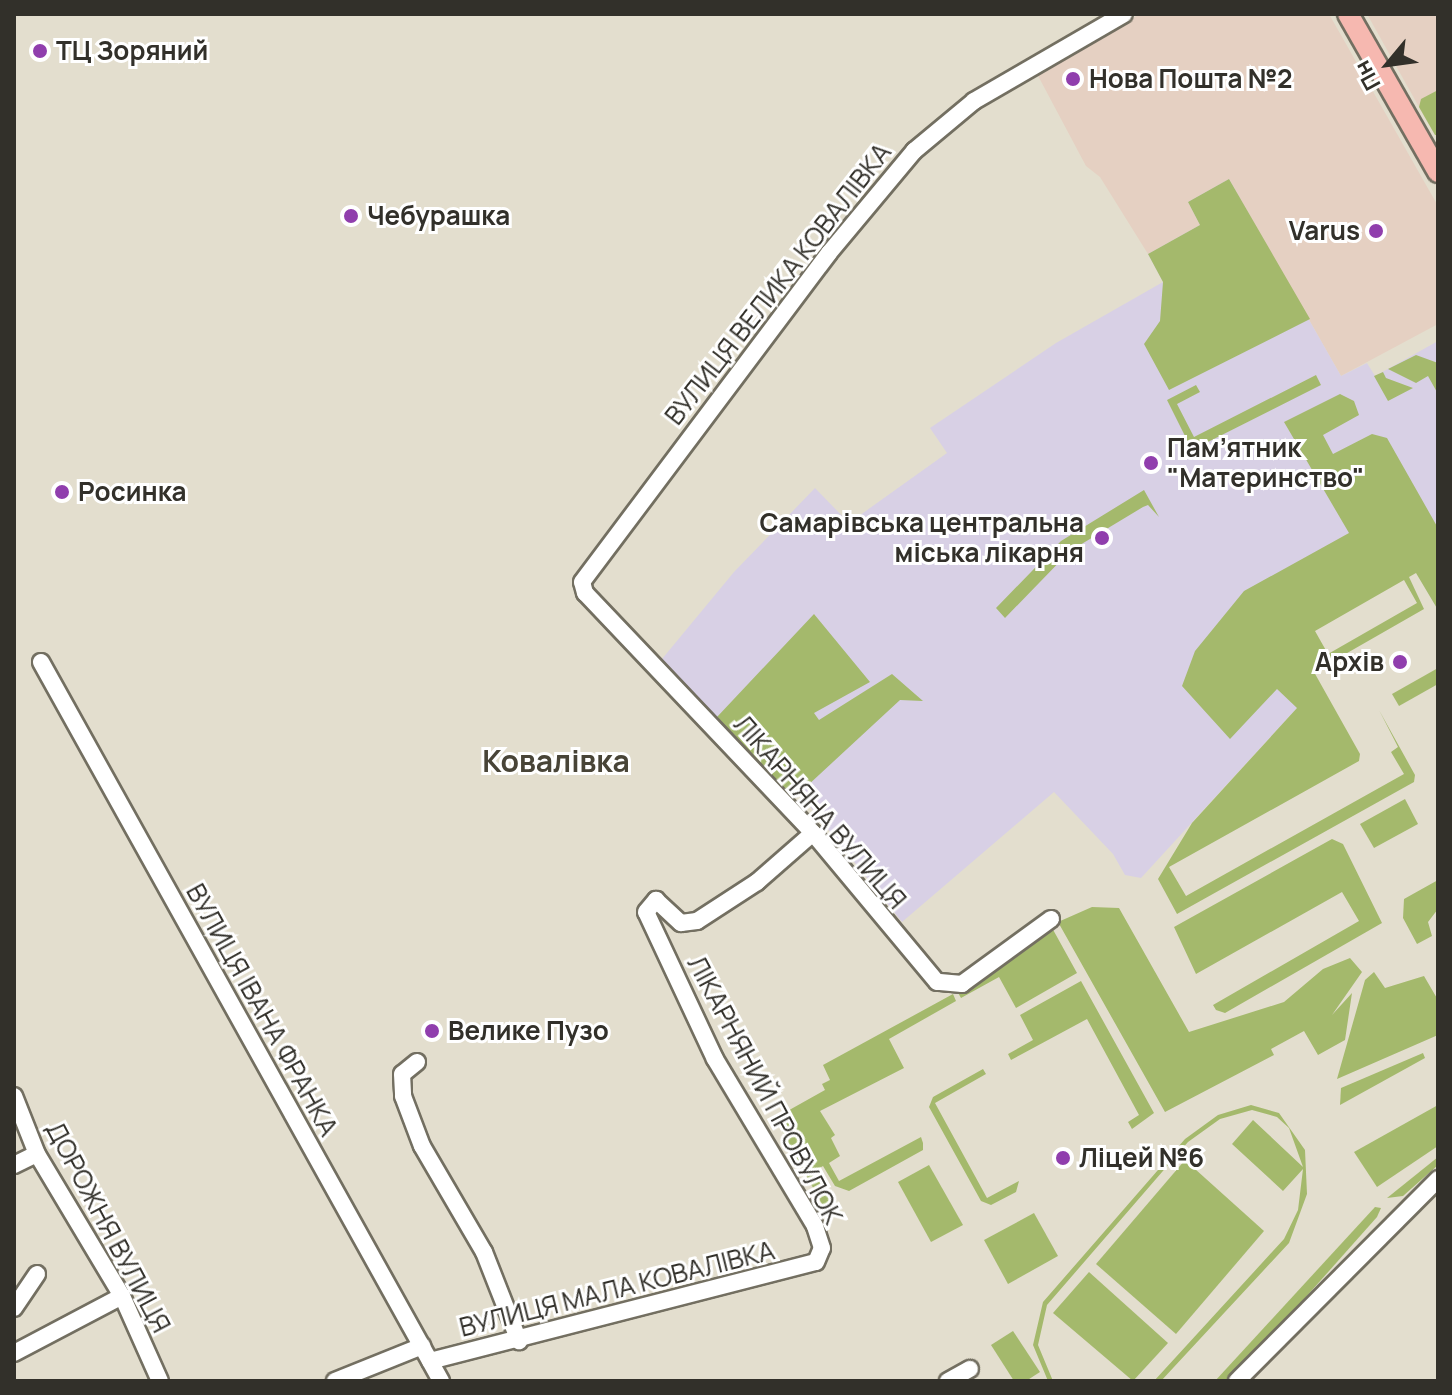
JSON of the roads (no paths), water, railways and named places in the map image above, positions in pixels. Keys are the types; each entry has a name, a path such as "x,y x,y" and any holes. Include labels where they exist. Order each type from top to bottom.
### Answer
{"main road":[{"path":"1348,14 1438,172"}],"street":[{"name":"ВУЛИЦЯ ВЕЛИКА КОВАЛІВКА","path":"586,572 829,253 914,151 974,101 1124,14"},
{"name":"ЛІКАРНЯНА ВУЛИЦЯ","path":"586,572 585,593 813,833 937,982 962,984 1051,919"},
{"name":"ВУЛИЦЯ ІВАНА ФРАНКА","path":"41,662 441,1381"},
{"name":"ЛІКАРНЯНИЙ ПРОВУЛОК","path":"813,833 757,882 697,921 681,923 656,900 646,912 715,1059 815,1226 822,1248 816,1262"},
{"path":"417,1062 402,1074 403,1096 422,1146 484,1252 519,1341"},
{"name":"ДОРОЖНЯ ВУЛИЦЯ","path":"14,1096 37,1154 122,1296 160,1381"},
{"path":"14,1165 37,1154"},
{"path":"1237,1381 1438,1179"},
{"name":"ВУЛИЦЯ МАЛА КОВАЛІВКА","path":"335,1381 426,1354 519,1341 816,1262"},
{"path":"14,1308 37,1274"},
{"path":"14,1353 122,1296"},
{"path":"948,1381 970,1369"}],"place":[{"name":"ТЦ Зоряний","path":"40,51"},
{"name":"Нова Пошта №2","path":"1073,79"},
{"name":"Чебурашка","path":"351,216"},
{"name":"Varus","path":"1376,231"},
{"name":"Пам’ятник \"Материнство\"","path":"1151,463"},
{"name":"Росинка","path":"62,492"},
{"name":"Самарівська центральна міська лікарня","path":"1102,538"},
{"name":"Архів","path":"1400,662"},
{"name":"Велике Пузо","path":"432,1031"},
{"name":"Ліцей №6","path":"1063,1158"}],"district":[{"name":"Ковалівка","path":"556,761"}]}
